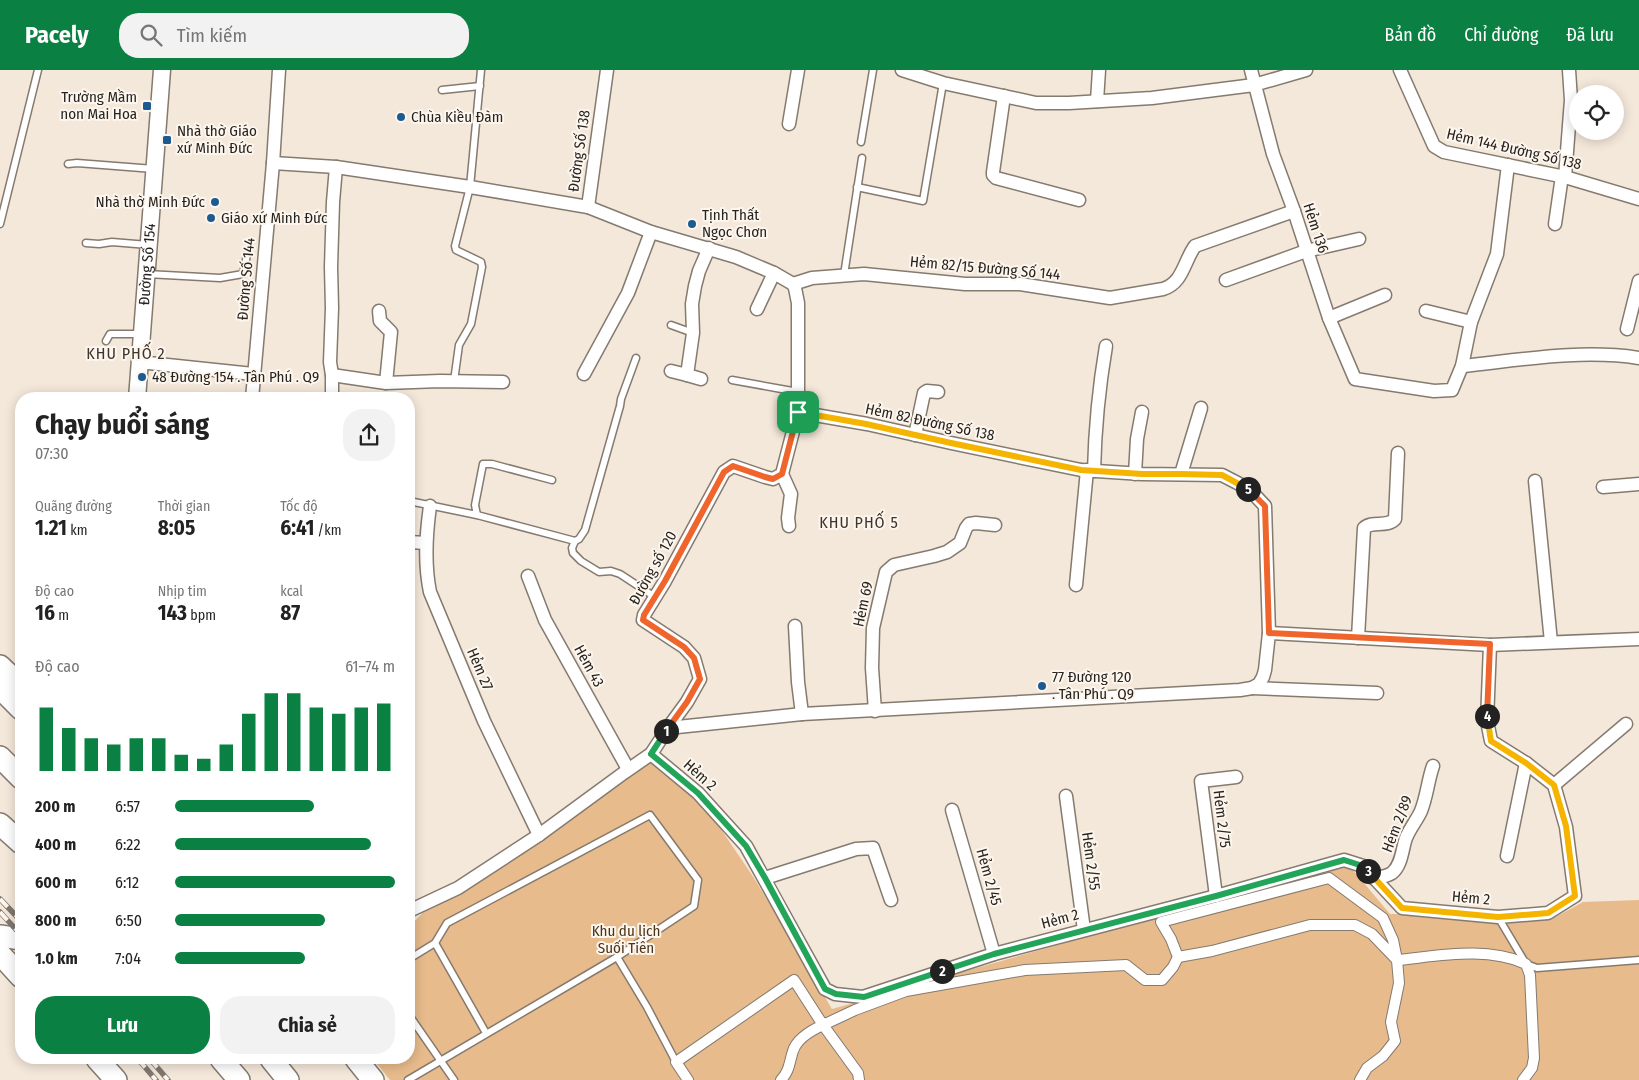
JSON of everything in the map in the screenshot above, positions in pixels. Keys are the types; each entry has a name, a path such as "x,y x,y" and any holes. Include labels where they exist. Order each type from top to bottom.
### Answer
{"highway":[{"path":"0,666 15,680"},
{"path":"0,688 15,702"},
{"path":"0,758 15,772"},
{"path":"0,824 15,838"},
{"path":"0,936 15,938"},
{"path":"0,954 15,970"},
{"path":"225,1064 239,1080"},
{"path":"275,1064 288,1080"},
{"path":"360,1064 374,1080"}],"street":[{"name":"Đường Số 154","path":"137,392 162,70"},
{"path":"273,163 279,70"},
{"name":"Đường Số 138","path":"273,163 336,167 588,207 607,70"},
{"path":"789,124 798,70"},
{"path":"902,70 1036,103 1069,104 1152,98 1254,85 1306,70"},
{"path":"1097,102 1098,70"},
{"name":"Hẻm 136","path":"1251,70 1273,154 1329,318 1355,379 1434,391 1452,390 1462,366"},
{"name":"Hẻm 144 Đường Số 138","path":"1400,70 1434,146 1444,152 1563,176 1639,199"},
{"path":"1555,224 1563,176 1571,100 1569,70"},
{"path":"1004,96 993,175 996,178 1079,200"},
{"name":"Đường Số 144","path":"252,392 273,163"},
{"path":"1508,165 1497,254 1471,322 1462,366 1562,356 1615,354 1639,358"},
{"path":"332,392 330,362 332,202 336,167"},
{"path":"588,207 651,232 736,257 774,273 793,284 798,303 798,412 782,474 791,494 789,526"},
{"name":"Hẻm 82/15 Đường Số 144","path":"793,284 812,278 844,275 893,276 965,284 1020,284 1110,298 1172,286 1179,278 1193,249 1199,244 1294,211"},
{"path":"584,374 628,293 651,232"},
{"path":"1226,280 1306,251 1359,239"},
{"path":"687,375 693,333 692,304 695,286 709,248"},
{"path":"757,309 774,273"},
{"path":"1627,329 1639,281"},
{"path":"1329,318 1385,295"},
{"path":"379,311 380,321 391,332 386,383"},
{"path":"1426,311 1471,322"},
{"path":"1076,585 1106,346"},
{"path":"139,362 253,374"},
{"path":"671,370 701,379"},
{"path":"332,375 386,383 503,382"},
{"path":"915,435 924,393 927,391 938,392"},
{"path":"1181,474 1201,408"},
{"name":"Hẻm 82 Đường Số 138","path":"798,412 866,424 1046,463 1090,470 1135,474 1222,475 1249,489 1265,506 1269,633 1263,677 1259,684 1252,688"},
{"path":"1135,474 1137,439 1142,412"},
{"path":"1358,638 1364,528 1370,524 1393,522 1395,519 1398,453"},
{"name":"Đường số 120","path":"415,908 458,888 540,835 651,754 687,702 700,679 694,658 684,647 643,620 644,615 724,472 733,466 773,479 782,474"},
{"path":"1535,481 1551,642"},
{"path":"1603,487 1639,484"},
{"name":"Hẻm 27","path":"430,506 426,543 426,574 430,592 484,721 540,835"},
{"name":"Hẻm 69","path":"875,711 872,668 873,628 886,572 894,565 948,552 960,543 966,528 970,524 995,525"},
{"path":"415,542 426,543"},
{"name":"Hẻm 43","path":"528,576 545,620 628,769"},
{"path":"795,626 802,714"},
{"path":"1269,633 1490,644 1639,639"},
{"path":"1490,644 1487,722 1491,741 1526,763 1554,785 1626,724"},
{"path":"668,728 802,714 1252,688 1377,693"},
{"name":"Hẻm 2","path":"651,754 698,793 746,846 825,989 836,994 864,997 994,954 1216,896 1344,860 1363,866 1402,908 1498,917 1548,913 1575,896 1566,826 1554,785"},
{"path":"1507,856 1526,763"},
{"name":"Hẻm 2/89","path":"1373,878 1384,877 1392,873 1399,864 1407,835 1423,805 1433,766"},
{"name":"Hẻm 2/75","path":"1216,896 1201,781 1236,777"},
{"name":"Hẻm 2/55","path":"1066,796 1084,930"},
{"name":"Hẻm 2/45","path":"952,810 994,954"},
{"path":"765,878 856,849 873,848 891,900"},
{"path":"781,1080 788,1072 794,1048 808,1032 854,1010 906,991 1026,970 1126,964 1145,980 1162,980 1173,967 1178,957 1171,939 1161,922 1329,878 1383,918 1393,940 1397,960 1398,983 1391,1022 1396,1041 1383,1056 1366,1068 1360,1080"},
{"path":"1178,957 1212,951 1310,925 1355,925 1372,934 1397,960"},
{"path":"1397,960 1456,954 1496,954 1514,958 1526,964 1530,974 1535,1048 1532,1068 1523,1080"},
{"path":"688,1080 676,1062 794,980 823,1025 858,1073 859,1080"}],"lane":[{"path":"0,224 38,70"},
{"path":"454,381 459,345 471,324 482,267 481,262 456,250 455,246 470,187 481,70"},
{"path":"861,142 873,70"},
{"path":"857,187 923,201 940,78"},
{"path":"442,90 480,86"},
{"path":"844,275 862,158"},
{"path":"68,164 77,163 154,169"},
{"path":"86,243 112,242 148,245"},
{"path":"146,274 220,278 243,274 248,250"},
{"path":"671,325 693,333"},
{"path":"106,341 110,334 141,334"},
{"path":"636,358 621,399 585,530 579,539 575,541 572,548 574,554 581,561 599,572 611,571 620,574 655,598"},
{"path":"732,380 798,392"},
{"path":"477,515 475,505 484,464 492,464 552,480"},
{"path":"415,502 477,515 575,541"},
{"path":"408,1080 617,956 694,906 698,880 650,815 447,923 435,943 415,955"},
{"path":"1498,917 1526,964 1537,968 1639,960"},
{"path":"435,943 486,1033"},
{"path":"617,956 676,1062"},
{"path":"415,1024 454,1080"}],"green space":[{"name":"Khu du lịch Suối Tiên","path":"649,759 695,791 754,878 832,1009 1347,863 1390,914 1487,915 1552,919 1583,902 1639,900 1639,1080 390,1080 377,1064 415,1064 415,921 436,899"}],"railway":[{"path":"0,899 15,915"},
{"path":"0,912 15,928"},
{"path":"142,1064 156,1080"},
{"path":"154,1064 168,1080"}],"place":[{"name":"Trường Mầm non Mai Hoa","path":"147,106"},
{"name":"Chùa Kiều Đàm","path":"401,117"},
{"name":"Nhà thờ Giáo xứ Minh Đức","path":"167,140"},
{"name":"Nhà thờ Minh Đức","path":"215,202"},
{"name":"Giáo xứ Minh Đức","path":"211,218"},
{"name":"Tịnh Thất Ngọc Chơn","path":"692,224"},
{"name":"48 Đường 154 . Tân Phú . Q9","path":"142,377"},
{"name":"77 Đường 120 . Tân Phú . Q9","path":"1042,686"}],"district":[{"name":"KHU PHỐ 2","path":"126,353"},
{"name":"KHU PHỐ 5","path":"859,522"}],"route":[{"path":"798,412 866,424 1081,470 1142,474 1222,475 1249,489 1265,506 1269,633 1490,644 1487,722 1491,741 1526,763 1554,785 1566,826 1575,896 1548,913 1498,917 1402,908 1363,866 1344,860 1216,896 994,954 864,997 836,994 825,989 746,846 698,793 651,754 687,702 700,679 694,658 684,647 643,620 644,615 665,581 724,472 733,466 773,479 782,474 798,412"}]}
